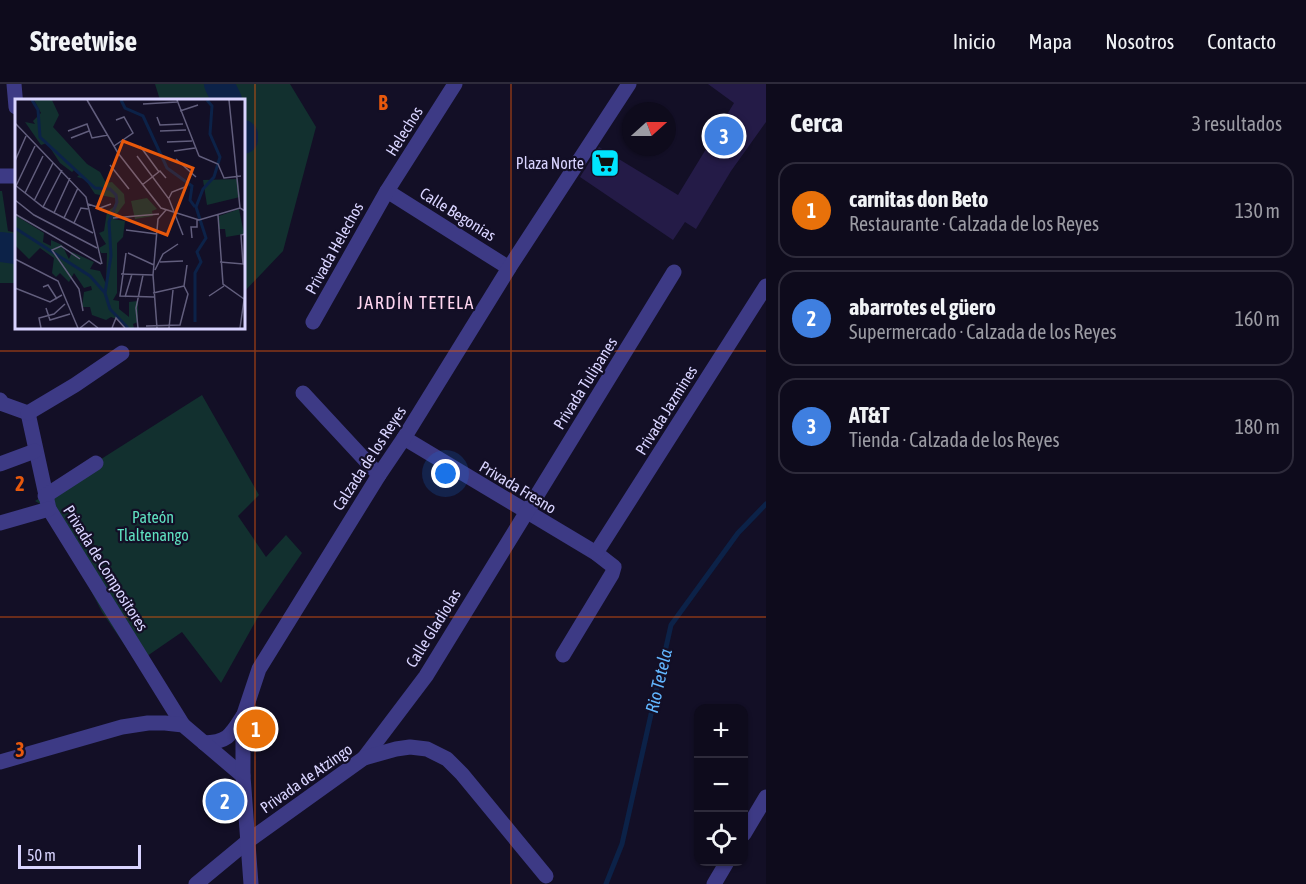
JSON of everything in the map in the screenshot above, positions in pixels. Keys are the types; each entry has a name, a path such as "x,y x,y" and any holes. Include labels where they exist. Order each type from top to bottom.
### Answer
{"street":[{"path":"14,84 15,99"},
{"name":"Calzada de los Reyes","path":"251,884 244,844 244,714 260,669 509,268 629,84"},
{"name":"Helechos","path":"387,191 449,86"},
{"name":"Calle Begonias","path":"387,191 509,268"},
{"name":"Privada Helechos","path":"313,322 387,191"},
{"name":"Privada Tulipanes","path":"525,512 675,272"},
{"name":"Privada Jazmines","path":"596,553 766,286"},
{"path":"0,400 3,404 28,413 122,353"},
{"path":"303,393 379,475"},
{"name":"Privada de Compositores","path":"28,413 47,502 183,725 243,776"},
{"name":"Privada Fresno","path":"404,438 596,553 614,567 563,655"},
{"path":"0,464 35,451"},
{"path":"0,524 47,502 96,463"},
{"name":"Calle Gladiolas","path":"364,758 426,676 525,512"},
{"path":"204,743 217,742 231,735 244,714"},
{"path":"0,762 122,727 148,723 183,725"},
{"name":"Privada de Atzingo","path":"196,884 244,844 364,758 410,747 427,749 447,759 546,876"},
{"path":"748,827 766,796"},
{"path":"714,884 724,866"}],"green space":[{"path":"155,84 290,84 316,127 283,251 244,292 244,99 160,99"},
{"path":"0,191 2,191 8,231 15,233 15,283 0,283"},
{"name":"Pateón Tlaltenango","path":"202,395 259,495 238,516 266,557 286,535 302,553 258,617 221,683 182,632 137,663 102,612 49,509 35,501"}],"building":[{"name":"Plaza Norte","path":"708,84 766,84 766,122 731,171 696,229 685,222 673,240 580,177 599,147 678,195 734,103"}],"waterway":[{"path":"219,84 226,99"},
{"path":"0,247 15,249"},
{"name":"Rio Tetela","path":"606,884 622,844 671,625 738,533 766,504"}],"place":[{"name":"AT&T","path":"724,136"},
{"name":"Plaza Norte","path":"605,163"},
{"name":"carnitas don Beto","path":"256,729"},
{"name":"abarrotes el güero","path":"225,801"}],"district":[{"name":"JARDÍN TETELA","path":"416,303"}]}
